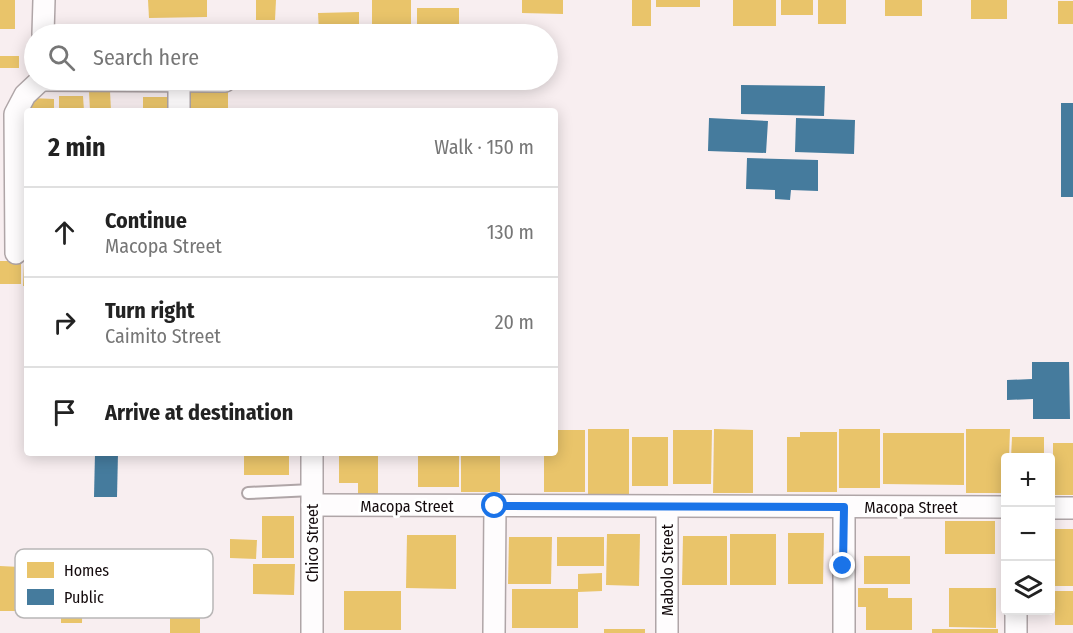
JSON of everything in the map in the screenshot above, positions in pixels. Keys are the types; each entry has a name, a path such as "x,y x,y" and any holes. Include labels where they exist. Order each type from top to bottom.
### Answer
{"street":[{"path":"43,24 44,0"},
{"path":"14,253 21,166 7,114 30,90"},
{"path":"179,90 179,108"},
{"name":"Chico Street","path":"312,456 312,633"},
{"name":"Macopa Street","path":"312,498 495,506 1001,507"},
{"path":"494,633 495,506"},
{"name":"Mabolo Street","path":"667,507 667,633"},
{"path":"844,507 844,633"},
{"path":"1055,508 1073,508"},
{"path":"1016,615 1016,633"}],"lane":[{"path":"248,493 312,498"}],"building: Homes":[{"path":"0,0 15,0 15,29 0,29"},
{"path":"148,0 207,0 207,17 149,18"},
{"path":"256,0 276,0 275,20 256,20"},
{"path":"372,0 411,0 411,24 372,24"},
{"path":"522,0 563,0 563,14 522,13"},
{"path":"632,0 651,0 651,26 632,26"},
{"path":"656,0 700,0 700,7 656,7"},
{"path":"733,0 776,0 776,26 733,26"},
{"path":"781,0 813,0 813,15 781,15"},
{"path":"818,0 846,0 846,24 818,24"},
{"path":"885,0 922,0 922,16 885,16"},
{"path":"971,0 1007,0 1007,19 971,19"},
{"path":"1058,1 1073,1 1073,24 1058,24"},
{"path":"417,8 459,8 459,24 417,24"},
{"path":"359,12 359,24 319,24 318,13"},
{"path":"0,56 19,56 19,68 0,68"},
{"path":"190,90 228,90 228,108 190,108"},
{"path":"89,91 110,91 111,108 90,108"},
{"path":"59,96 83,96 84,108 59,108"},
{"path":"143,97 167,97 167,108 143,108"},
{"path":"31,98 54,99 54,108 30,108"},
{"path":"0,261 21,261 21,284 0,284"},
{"path":"588,429 629,429 629,496 588,495"},
{"path":"714,429 753,430 753,493 713,493"},
{"path":"839,429 880,429 880,488 839,488"},
{"path":"966,429 1010,429 1009,453 1001,453 1001,493 966,493"},
{"path":"558,430 585,430 585,492 544,492 544,456 558,456"},
{"path":"673,430 712,430 711,484 673,484"},
{"path":"800,432 837,432 837,492 787,492 787,437 800,437"},
{"path":"883,433 964,433 964,485 883,484"},
{"path":"632,437 668,437 668,486 632,486"},
{"path":"1012,437 1044,437 1044,453 1011,453"},
{"path":"1053,443 1073,443 1073,495 1055,495 1055,453 1053,453"},
{"path":"244,456 289,456 289,475 244,475"},
{"path":"339,456 378,456 378,496 358,496 358,483 339,483"},
{"path":"418,456 459,456 459,487 418,487"},
{"path":"461,456 500,456 500,492 461,492"},
{"path":"262,516 294,516 294,558 262,558"},
{"path":"945,521 995,521 995,554 945,554"},
{"path":"1055,529 1073,529 1073,586 1055,586"},
{"path":"788,533 824,533 823,584 788,584"},
{"path":"607,534 640,534 639,586 606,585"},
{"path":"730,534 776,534 776,585 730,585"},
{"path":"407,535 456,535 456,589 406,588"},
{"path":"683,536 727,536 727,585 682,585"},
{"path":"509,537 552,537 551,584 508,584"},
{"path":"557,537 604,537 604,566 557,566"},
{"path":"230,539 257,540 256,559 230,558"},
{"path":"864,556 910,556 910,584 864,584"},
{"path":"253,564 295,564 294,595 253,594"},
{"path":"0,566 15,567 15,611 0,611"},
{"path":"602,573 602,591 578,592 578,628 512,628 512,589 578,589 578,574"},
{"path":"858,588 888,588 888,598 912,598 912,630 866,630 866,607 858,607"},
{"path":"949,588 996,588 996,628 949,627"},
{"path":"344,591 401,591 401,630 344,630"},
{"path":"1055,591 1073,591 1073,625 1055,625"},
{"path":"61,618 82,618 82,623 61,623"},
{"path":"170,618 200,618 200,633 170,633"},
{"path":"604,629 645,629 645,633 604,633"},
{"path":"932,629 998,629 998,633 932,633"}],"building: Public":[{"path":"741,85 825,86 824,116 741,114"},
{"path":"1061,103 1073,103 1073,197 1061,197"},
{"path":"709,118 768,121 766,153 708,151"},
{"path":"796,118 855,120 854,154 795,152"},
{"path":"747,158 818,160 818,191 791,190 790,200 775,199 775,190 746,189"},
{"path":"1032,362 1069,362 1070,419 1033,419 1033,399 1007,400 1007,380 1032,379"},
{"path":"95,456 118,456 117,497 94,497"}],"route":[{"path":"495,506 844,507 843,566"}]}
